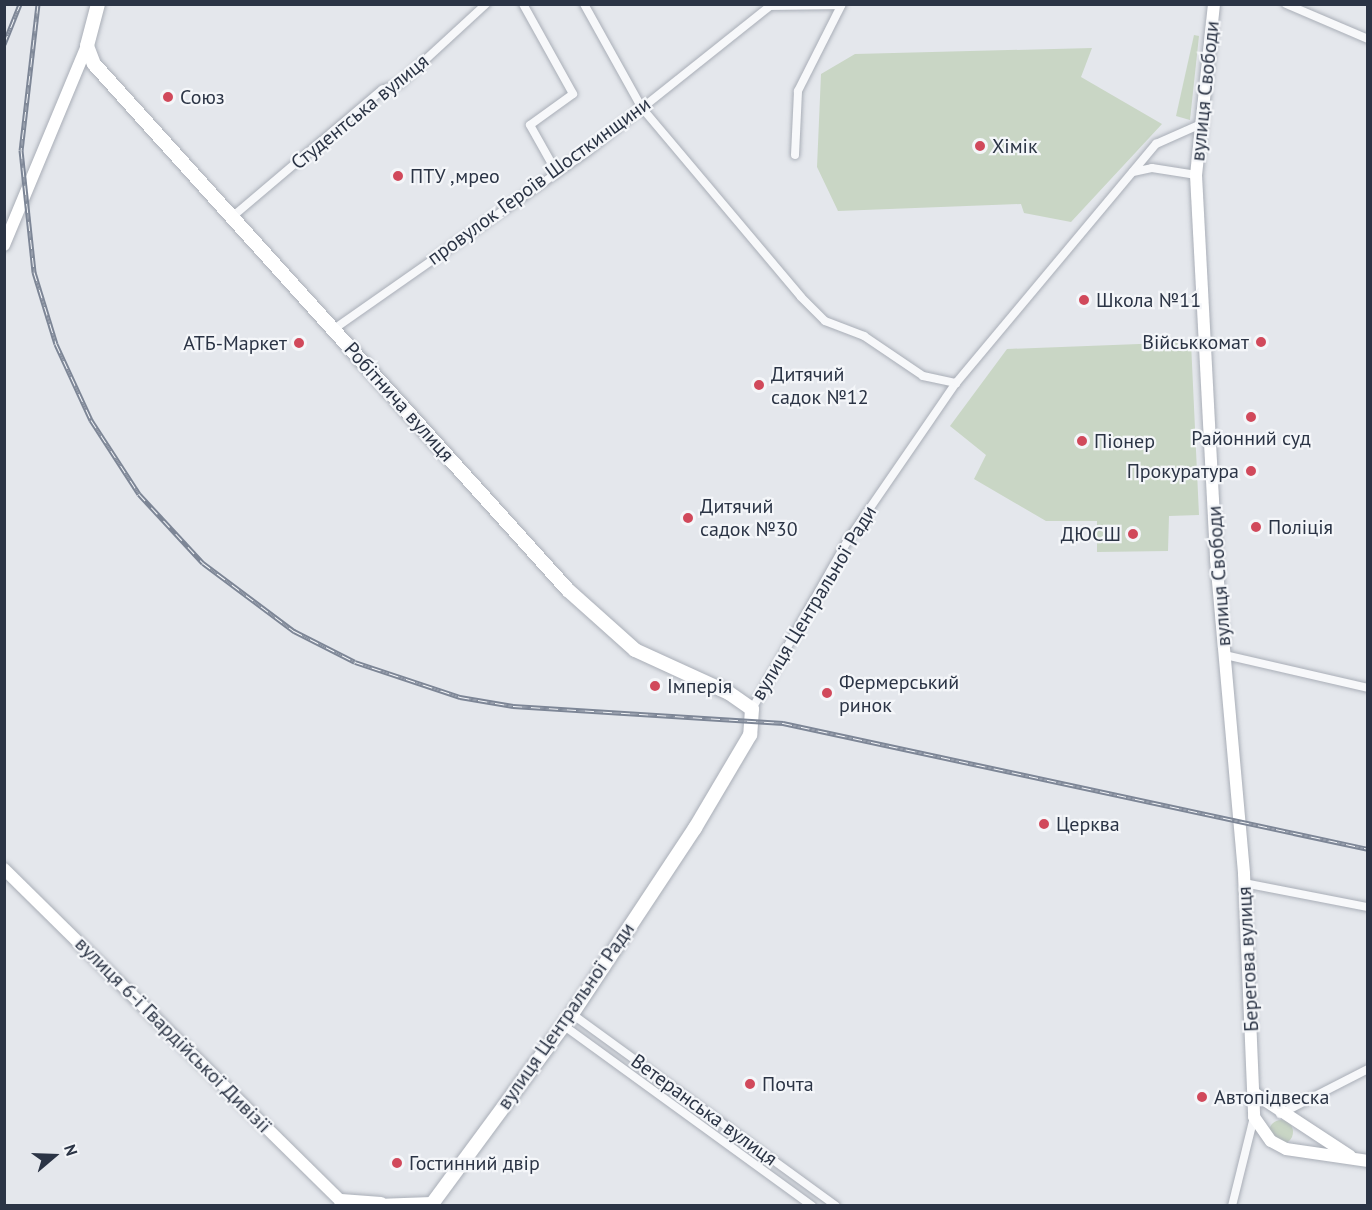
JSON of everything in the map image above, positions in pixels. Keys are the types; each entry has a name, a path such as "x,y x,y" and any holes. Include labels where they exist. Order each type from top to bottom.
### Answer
{"main road":[{"path":"4,245 87,46 98,4"},
{"name":"вулиця Свободи","path":"1214,4 1196,176 1225,655 1238,824"},
{"name":"Робітнича вулиця","path":"87,46 94,64 610,633 752,709"},
{"name":"вулиця Центральної Ради","path":"432,1205 572,1014 701,819 750,735 752,709"},
{"name":"Берегова вулиця","path":"1238,824 1244,883 1254,1118"},
{"name":"вулиця 6-ї Гвардійської Дивізії","path":"4,869 341,1201"},
{"path":"1254,1093 1296,1125 1362,1160"},
{"path":"1280,1114 1254,1118 1271,1141 1286,1149 1362,1160"},
{"path":"1286,1149 1300,1136 1296,1125"},
{"path":"341,1201 379,1205 432,1205"}],"street":[{"name":"Студентська вулиця","path":"232,217 382,90 400,83 486,4"},
{"path":"523,4 573,94 531,125 557,172"},
{"path":"585,4 642,108 825,321 864,336 922,376 956,383"},
{"path":"1286,4 1368,39"},
{"path":"795,155 798,91 842,5"},
{"name":"провулок Героїв Шосткинщини","path":"334,329 557,172 770,6 842,5"},
{"name":"вулиця Центральної Ради","path":"752,709 842,550 956,383 1156,144 1201,124"},
{"path":"1133,172 1152,168 1196,176"},
{"path":"1225,655 1368,688"},
{"path":"1244,883 1368,907"},
{"name":"Ветеранська вулиця","path":"572,1014 836,1206"},
{"name":"Ветеранська вулиця","path":"563,1025 812,1206"},
{"path":"1280,1114 1368,1069"},
{"name":"Берегова вулиця","path":"1232,1206 1254,1118"}],"green space":[{"path":"1194,35 1199,36 1190,120 1176,116"},
{"name":"Хімік","path":"1092,48 1081,77 1162,124 1071,222 1024,213 1021,204 838,211 817,167 821,74 855,54"},
{"name":"Піонер","path":"1191,342 1199,515 1169,516 1168,551 1097,552 1097,521 1046,521 974,479 986,455 950,426 1007,349"},
{"path":"1281,1120 1289,1124 1293,1132 1289,1140 1281,1144 1273,1140 1269,1132 1273,1124"}],"railway":[{"path":"4,44 20,4"},
{"path":"38,4 21,150 34,272 56,344 91,420 139,494 203,563 294,631 355,662 460,697 513,706 783,723 1368,849"}],"place":[{"name":"Союз","path":"168,97"},
{"name":"Хімік","path":"980,146"},
{"name":"ПТУ ,мрео","path":"398,176"},
{"name":"Школа №11","path":"1084,300"},
{"name":"Військкомат","path":"1261,342"},
{"name":"АТБ-Маркет","path":"299,343"},
{"name":"Дитячий садок №12","path":"759,385"},
{"name":"Районний суд","path":"1251,417"},
{"name":"Піонер","path":"1082,441"},
{"name":"Прокуратура","path":"1251,471"},
{"name":"Дитячий садок №30","path":"688,518"},
{"name":"Поліція","path":"1256,527"},
{"name":"ДЮСШ","path":"1133,534"},
{"name":"Імперія","path":"655,686"},
{"name":"Фермерський ринок","path":"827,693"},
{"name":"Церква","path":"1044,824"},
{"name":"Почта","path":"750,1084"},
{"name":"Автопідвеска","path":"1202,1097"},
{"name":"Гостинний двір","path":"397,1163"}]}
